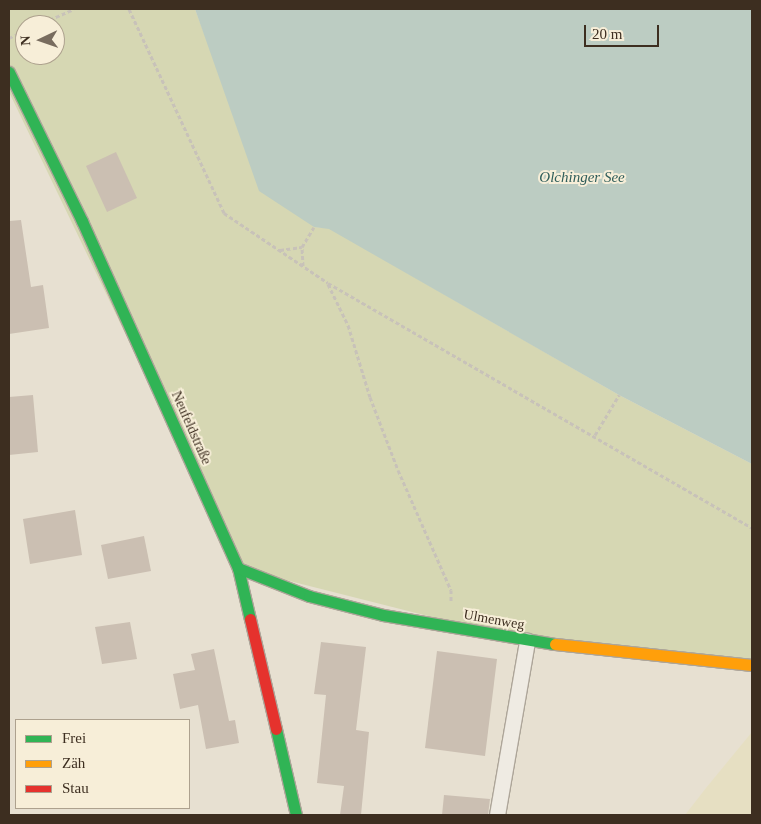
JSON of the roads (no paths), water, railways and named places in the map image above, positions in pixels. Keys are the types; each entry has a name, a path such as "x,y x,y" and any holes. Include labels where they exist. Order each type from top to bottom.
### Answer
{"street":[{"name":"Neufeldstraße","path":"9,72 82,221 238,568 296,815"},
{"name":"Ulmenweg","path":"238,568 309,596 383,615 527,641 752,665"}],"lane":[{"path":"497,815 527,641"}],"water":[{"name":"Olchinger See","path":"195,9 752,9 752,464 619,395 329,229 314,227 259,191"}]}
